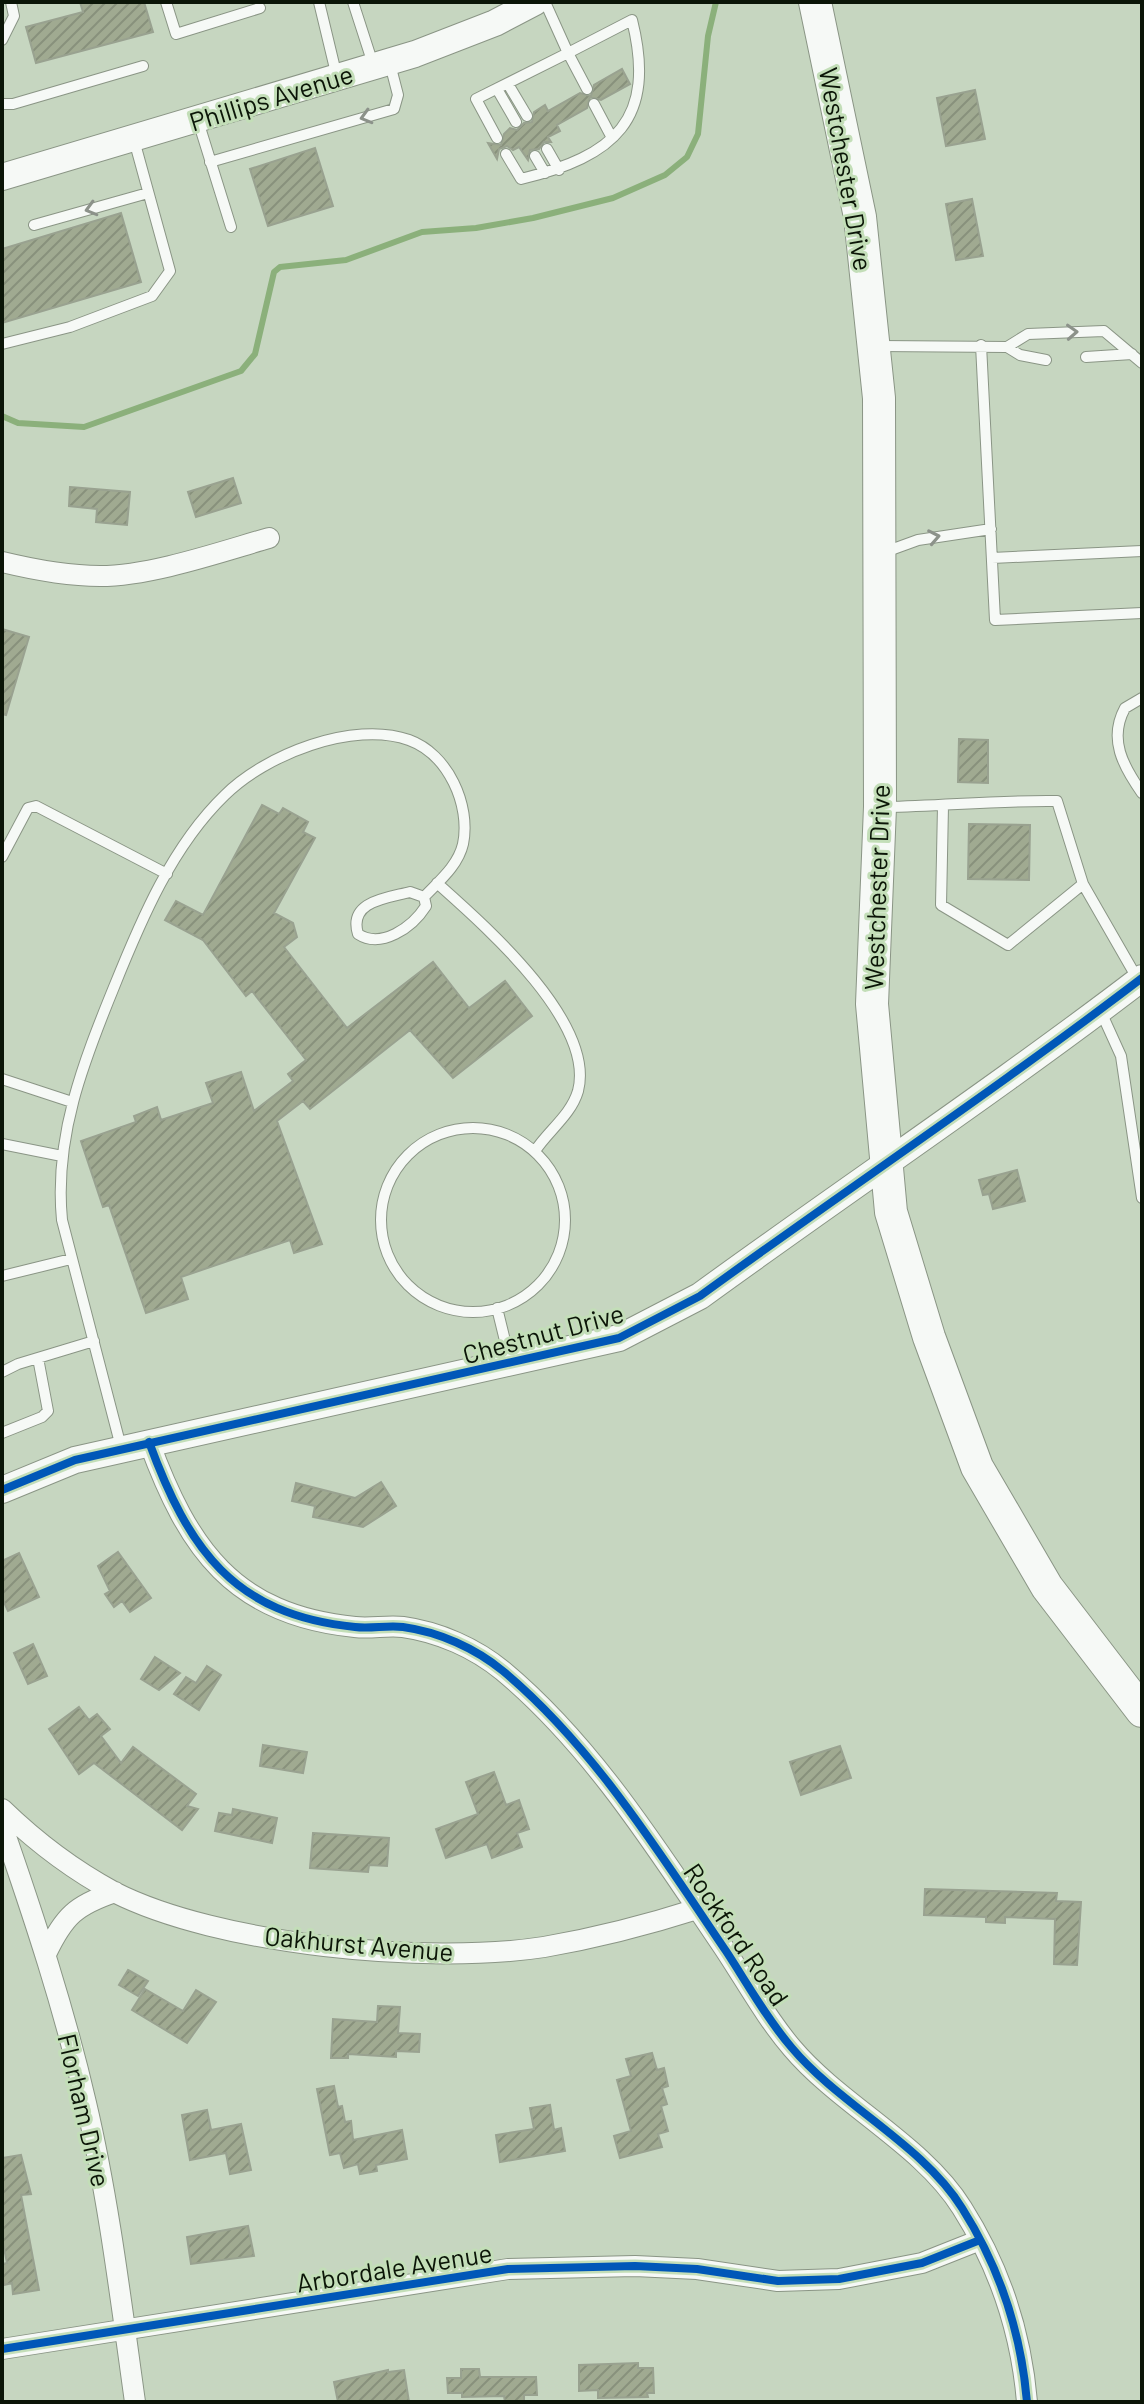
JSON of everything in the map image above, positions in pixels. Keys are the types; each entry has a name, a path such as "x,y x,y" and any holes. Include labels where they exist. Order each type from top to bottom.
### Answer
{"main road":[{"name":"Westchester Drive","path":"815,2 860,217 879,398 880,807 872,1004 891,1212 929,1337 977,1467 1047,1587 1142,1711"}],"street":[{"name":"Phillips Avenue","path":"2,177 381,64 495,23 535,2"},
{"path":"2,562 52,573 104,576 179,563 269,538"},
{"name":"Chestnut Drive","path":"2,1490 75,1460 511,1364 619,1338 662,1319 700,1296 1140,979"},
{"name":"Rockford Road","path":"149,1442 170,1499 188,1532 217,1567 249,1592 283,1610 320,1622 358,1628 401,1627 433,1634 470,1648 502,1670 571,1739 697,1909 790,2046 819,2077 910,2150 961,2204 1010,2306 1024,2364 1027,2402"},
{"name":"Oakhurst Avenue","path":"2,1809 37,1841 115,1892 156,1909 263,1936 392,1952 443,1953 542,1947 641,1927 697,1909"},
{"name":"Florham Drive","path":"2,1825 46,1954 87,2105 135,2402"},
{"path":"46,1954 68,1915 90,1901 115,1892"},
{"name":"Arbordale Avenue","path":"2,2349 508,2269 635,2266 697,2269 778,2281 839,2279 922,2263 980,2240"}],"lane":[{"path":"2,40 14,16 11,2"},
{"path":"166,2 176,34 260,8"},
{"path":"319,2 337,77"},
{"path":"210,162 394,109 398,95 353,2"},
{"path":"545,2 587,89"},
{"path":"497,138 476,99 632,20 641,57 639,98 612,138 559,170 521,179 506,154"},
{"path":"2,104 13,104 143,66"},
{"path":"508,84 527,116"},
{"path":"497,89 516,122"},
{"path":"594,104 612,138"},
{"path":"197,119 231,227"},
{"path":"2,344 70,327 152,296 170,271 133,138"},
{"path":"547,149 559,170"},
{"path":"535,156 545,173"},
{"path":"34,225 148,193"},
{"path":"1007,347 1028,334 1104,331 1142,363"},
{"path":"981,345 995,620 1142,613"},
{"path":"873,346 1007,347 1020,355 1046,360"},
{"path":"1086,357 1132,354"},
{"path":"879,554 918,540 991,529"},
{"path":"992,558 1142,551"},
{"path":"1142,698 1125,708 1116,737 1117,748 1142,793"},
{"path":"121,1449 71,1259 60,1200 64,1131 128,951 167,874 204,817 227,793 263,765 302,748 347,737 383,736 409,740 432,753 453,781 465,813 463,846 449,871 424,897"},
{"path":"880,807 943,806 977,800 1057,801 1083,884 1140,979"},
{"path":"2,857 28,808 36,806 167,874"},
{"path":"943,806 941,905 1008,945 1083,884"},
{"path":"437,883 515,957 576,1044 580,1063 578,1091 566,1115 535,1151"},
{"path":"410,892 424,897 426,906 421,913 394,935 381,941 367,940 358,934 355,924 358,912 368,903 410,892"},
{"path":"1100,1010 1121,1056 1142,1198"},
{"path":"2,1079 72,1102"},
{"path":"477,1128 508,1134 535,1151 554,1173 564,1201 566,1230 558,1258 541,1283 518,1301 497,1308 461,1311 433,1303 409,1286 390,1261 383,1241 384,1199 396,1170 418,1147 443,1133 477,1128"},
{"path":"2,1144 62,1156"},
{"path":"2,1276 71,1259"},
{"path":"497,1308 511,1364"},
{"path":"2,1372 94,1341"},
{"path":"2,1433 42,1417 48,1411 38,1358"}],"building":[{"path":"80,2 144,2 153,32 36,63 26,27 83,12"},
{"path":"622,69 630,84 601,100 590,97 587,108 557,125 560,131 548,137 551,142 544,142 539,149 530,150 528,160 519,147 513,150 507,146 499,149 497,159 488,143 501,145 504,134 510,128 517,130 524,123 532,122 534,112 545,105 548,111 580,93 591,96 594,85"},
{"path":"975,90 985,139 946,146 937,98"},
{"path":"315,148 333,206 268,226 250,169"},
{"path":"972,199 983,256 956,260 946,204"},
{"path":"121,213 141,282 2,323 2,249"},
{"path":"233,478 241,503 196,517 188,492"},
{"path":"70,487 130,492 127,525 96,522 97,509 69,506"},
{"path":"2,629 29,637 6,715 2,714"},
{"path":"959,739 988,740 988,783 958,782"},
{"path":"262,805 279,814 283,808 308,822 303,832 315,838 274,913 293,923 297,937 284,947 347,1028 433,962 469,1008 505,981 532,1016 453,1078 410,1030 310,1109 303,1101 277,1121 322,1244 294,1253 290,1240 181,1277 188,1299 146,1313 109,1205 103,1207 81,1141 136,1122 134,1116 157,1107 161,1120 213,1103 206,1083 241,1072 254,1111 293,1081 288,1074 306,1060 252,991 246,996 203,940 165,920 176,901 203,915"},
{"path":"969,824 1030,825 1029,880 968,879"},
{"path":"1017,1170 1025,1201 993,1209 989,1194 983,1195 979,1180"},
{"path":"381,1482 396,1506 363,1527 313,1517 315,1506 292,1501 296,1483 355,1498"},
{"path":"118,1552 151,1598 130,1612 122,1601 114,1607 105,1594 110,1591 98,1566"},
{"path":"19,1553 39,1597 8,1611 2,1598 2,1561"},
{"path":"33,1644 47,1676 28,1684 14,1653"},
{"path":"155,1657 180,1673 159,1690 141,1679"},
{"path":"207,1666 221,1675 199,1710 174,1694 186,1677 196,1683"},
{"path":"79,1707 89,1720 97,1714 110,1729 101,1736 121,1763 133,1747 196,1794 187,1806 198,1809 182,1830 94,1763 79,1774 49,1729"},
{"path":"263,1745 307,1752 303,1773 260,1766"},
{"path":"840,1746 851,1778 801,1795 790,1762"},
{"path":"494,1772 506,1805 519,1800 529,1829 517,1833 522,1847 492,1858 487,1844 446,1858 436,1829 478,1814 466,1782"},
{"path":"233,1809 277,1818 272,1843 215,1831 219,1813 232,1815"},
{"path":"313,1833 389,1838 387,1866 369,1865 368,1872 310,1868"},
{"path":"925,1889 1057,1893 1056,1901 1081,1902 1077,1965 1054,1964 1055,1919 1005,1917 1005,1923 986,1922 986,1917 924,1915"},
{"path":"128,1970 148,1981 138,1996 119,1985"},
{"path":"145,1989 183,2011 196,1990 216,2002 187,2043 132,2010"},
{"path":"378,2006 400,2007 398,2033 420,2034 419,2052 396,2051 396,2057 348,2054 348,2058 331,2058 333,2019 377,2022"},
{"path":"652,2053 657,2070 664,2068 668,2086 662,2088 667,2104 661,2106 668,2131 658,2134 662,2147 620,2158 614,2136 631,2131 617,2080 631,2076 626,2059"},
{"path":"334,2086 345,2122 351,2121 353,2140 402,2130 407,2159 376,2165 377,2171 360,2174 358,2164 344,2168 340,2153 330,2155 317,2089"},
{"path":"550,2105 554,2130 561,2128 565,2151 500,2162 496,2135 534,2129 530,2108"},
{"path":"207,2110 211,2130 241,2124 251,2170 230,2174 226,2153 190,2160 182,2115"},
{"path":"21,2155 31,2194 21,2195 39,2290 13,2294 12,2283 4,2285 2,2276 2,2264 7,2263 2,2238 2,2158"},
{"path":"248,2226 254,2256 191,2264 187,2237"},
{"path":"638,2363 638,2368 653,2368 654,2393 647,2393 648,2397 598,2398 598,2390 579,2391 579,2365"},
{"path":"461,2369 479,2369 480,2377 536,2377 537,2395 524,2395 524,2402 505,2402 504,2396 462,2397 462,2393 448,2393 447,2378 461,2378"},
{"path":"388,2370 404,2370 409,2402 338,2402 334,2382"}],"waterway":[{"path":"2,416 18,423 84,427 241,371 255,354 274,272 280,267 346,260 422,232 476,228 533,218 613,198 665,175 687,157 698,134 708,36 716,2"}],"cycle path":[{"path":"2,1490 75,1460 619,1338 700,1296 1142,978"},
{"path":"149,1442 180,1514 199,1544 221,1570 246,1591 277,1608 313,1620 361,1627 403,1627 456,1642 503,1671 567,1733 624,1803 792,2048 811,2069 926,2164 962,2208 998,2277 1020,2350 1027,2402"},
{"path":"2,2349 508,2269 635,2266 697,2269 778,2281 839,2279 922,2263 980,2240"}]}
